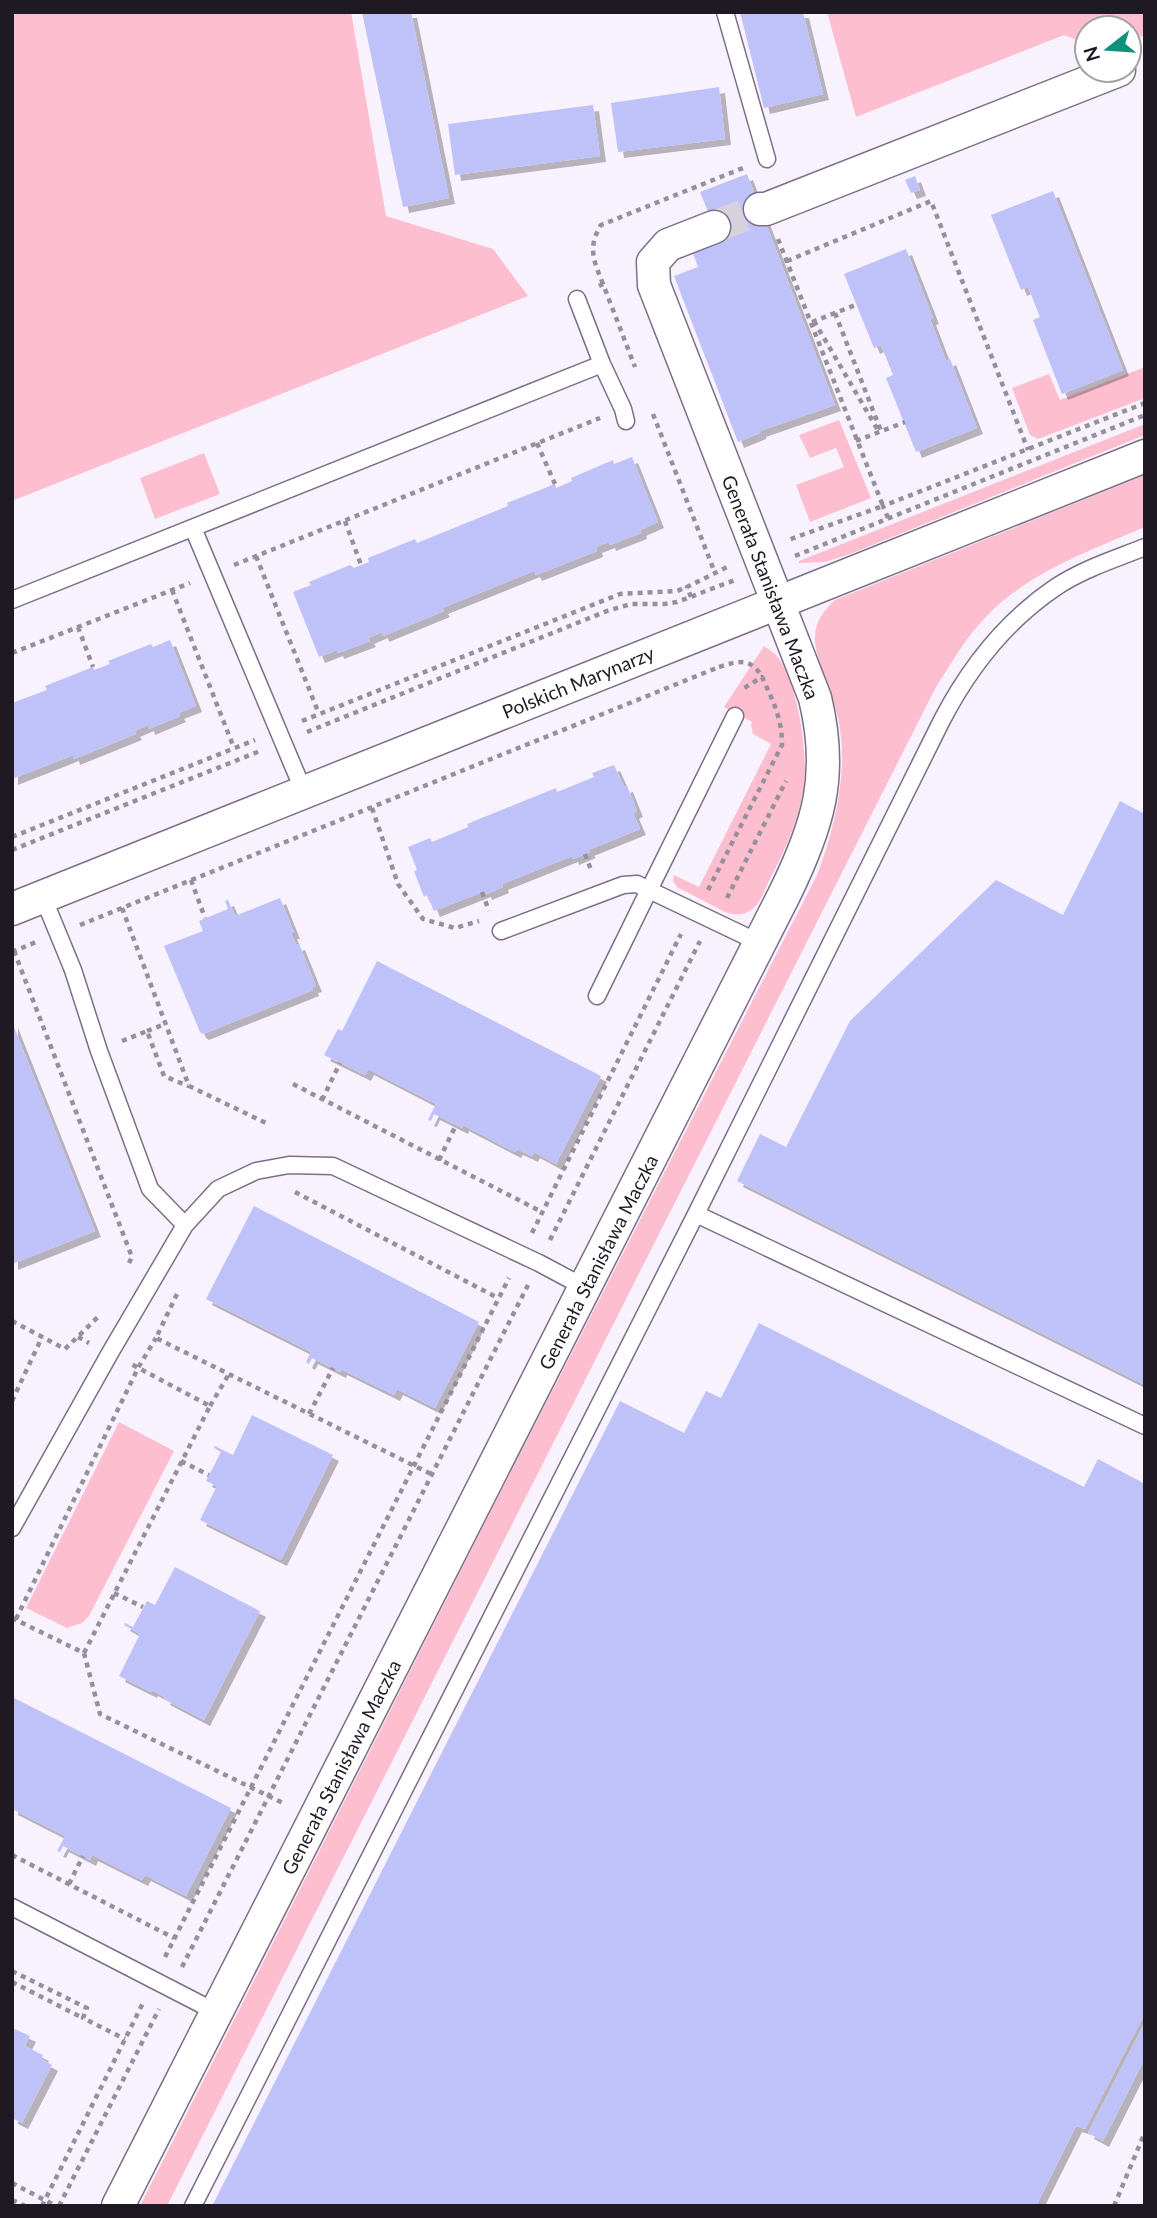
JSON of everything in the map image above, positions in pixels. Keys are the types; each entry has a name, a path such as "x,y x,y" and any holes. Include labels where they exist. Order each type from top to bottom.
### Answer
{"street":[{"path":"763,209 1083,84"},
{"name":"Generała Stanisława Maczka","path":"118,2206 760,943 806,848 816,821 822,780 821,734 815,698 654,285 653,262 668,245 714,227"},
{"name":"Polskich Marynarzy","path":"12,909 1145,456"}],"lane":[{"path":"725,12 766,159"},
{"path":"577,299 625,415"},
{"path":"12,600 602,364"},
{"path":"193,528 304,792"},
{"path":"193,2206 696,1214 942,720 968,676 996,640 1026,611 1057,586 1087,570 1145,547"},
{"path":"597,996 736,716"},
{"path":"501,931 623,885 637,884 760,943"},
{"path":"43,897 73,970 99,1051 150,1189 185,1226"},
{"path":"12,1528 185,1226 218,1189 256,1171 289,1165 333,1166 584,1287"},
{"path":"696,1214 1145,1426"},
{"path":"12,1907 216,2012"}],"path":[{"path":"787,261 931,201 1028,450"},
{"path":"763,209 812,322 888,518"},
{"path":"812,322 858,304"},
{"path":"835,313 880,432"},
{"path":"812,322 880,432"},
{"path":"12,850 281,736 623,605 664,604 691,597 761,560 883,506 1145,404"},
{"path":"12,653 537,443 625,415"},
{"path":"12,837 234,748 281,736 318,714 613,596 635,592 677,592 761,560 888,518 1145,415"},
{"path":"856,441 905,422"},
{"path":"537,443 555,484"},
{"path":"345,521 361,565"},
{"path":"256,556 318,714"},
{"path":"687,587 719,667"},
{"path":"172,590 234,748"},
{"path":"78,627 93,667"},
{"path":"189,1086 122,908 719,667 741,660 751,663 762,677"},
{"path":"372,808 398,884 424,919 454,928 491,916"},
{"path":"584,854 594,877"},
{"path":"191,880 205,918"},
{"path":"44,2203 174,1938 694,912"},
{"path":"14,951 132,1257 127,1267"},
{"path":"99,1051 165,1024"},
{"path":"147,1031 164,1076 268,1124"},
{"path":"322,1100 340,1063"},
{"path":"293,1084 542,1212"},
{"path":"439,1160 456,1125"},
{"path":"288,1188 498,1298"},
{"path":"84,1653 14,1619 182,1284"},
{"path":"12,1321 65,1349 100,1316 105,1306"},
{"path":"12,1401 42,1337"},
{"path":"78,1337 210,1406"},
{"path":"156,1338 431,1474"},
{"path":"309,1414 333,1368"},
{"path":"229,1374 181,1461 84,1653 100,1714 314,1818"},
{"path":"181,1461 209,1475"},
{"path":"114,1593 143,1607"},
{"path":"12,1855 174,1938"},
{"path":"69,1884 83,1856"},
{"path":"12,1971 87,2008 83,2018"},
{"path":"12,1982 125,2039"},
{"path":"12,2183 44,2203 58,2206 170,1988"},
{"path":"1114,2206 1145,2132"},
{"path":"12,2200 24,2206"}],"shaded area":[{"path":"12,12 351,12 386,216 493,249 528,296 12,501"},
{"path":"827,12 1145,12 1143,36 1143,14 1073,14 1073,39 1064,35 856,117"},
{"path":"1145,367 1145,398 1038,439 1030,435 1012,388 1049,374 1060,400"},
{"path":"839,420 871,498 810,522 796,485 844,467 836,448 810,458 799,435"},
{"path":"1145,424 1145,435 850,554 825,562 799,563 799,561"},
{"path":"204,453 220,494 155,519 140,478"},
{"path":"1145,475 1145,527 1058,565 1018,589 976,628 936,687 167,2206 140,2206 499,1495 817,875 830,836 842,772 836,710 815,645 815,632 821,617 835,600"},
{"path":"764,646 780,660 791,684 803,744 804,785 793,829 761,898 748,912 735,914 725,912 677,887 673,881 674,875 699,887 771,744 753,734 752,722 724,707"},
{"path":"119,1422 174,1451 89,1616 82,1623 67,1628 26,1608"}],"building":[{"path":"362,12 411,12 449,198 403,207"},
{"path":"740,12 803,12 823,94 764,108"},
{"path":"719,87 725,139 618,152 611,103"},
{"path":"593,105 600,156 455,175 448,124"},
{"path":"747,174 835,405 760,431 738,442 674,276 698,267 692,251 720,241 700,192"},
{"path":"915,176 920,190 911,193 905,180"},
{"path":"1053,191 1123,370 1062,394 1033,320 1040,317 1028,287 1021,290 991,215"},
{"path":"906,249 933,318 930,319 946,361 950,359 977,428 916,452 886,378 893,375 881,345 874,348 844,274"},
{"path":"632,457 658,522 640,530 641,533 610,545 609,542 596,547 597,551 536,575 534,571 442,608 444,611 383,636 382,632 368,638 370,641 319,657 293,592 311,585 309,582 350,565 354,568 369,562 368,558 415,539 417,543 555,484 556,488 572,481 571,478 613,460 614,464"},
{"path":"170,640 196,706 178,713 180,716 149,729 148,725 134,731 136,734 74,759 73,755 12,779 12,703 47,690 45,686 93,667 94,670 110,664 108,661 151,644 153,647"},
{"path":"614,765 624,787 627,786 637,811 633,813 640,829 573,859 572,856 502,884 503,887 486,894 485,891 434,911 427,895 424,897 408,847 430,838 432,842 468,827 467,824 556,788 557,792 594,777 592,773"},
{"path":"1120,801 1145,814 1145,1385 737,1181 760,1134 786,1147 850,1021 996,880 1063,915"},
{"path":"280,898 294,933 291,933 296,945 299,944 316,986 312,987 313,990 203,1034 164,946 203,931 199,921 228,909 225,901 228,900 235,916"},
{"path":"377,961 601,1076 556,1164 534,1152 532,1156 517,1149 515,1152 463,1125 462,1128 434,1114 431,1121 428,1120 436,1104 368,1069 365,1075 324,1055 338,1029 342,1031"},
{"path":"12,1022 95,1231 12,1264"},
{"path":"254,1206 479,1322 435,1408 397,1389 394,1395 312,1358 309,1364 306,1362 311,1352 206,1299"},
{"path":"759,1323 1084,1487 1098,1459 1145,1484 1145,2013 1085,2129 1076,2126 1036,2206 212,2206 620,1401 684,1433 706,1391 721,1398"},
{"path":"252,1415 333,1455 281,1560 200,1520 217,1486 206,1481 221,1452 214,1448 215,1446 233,1455"},
{"path":"175,1567 260,1611 204,1720 152,1690 151,1692 119,1676 140,1634 124,1625 125,1623 133,1627 147,1601 155,1605"},
{"path":"12,1697 231,1808 186,1896 145,1875 142,1880 92,1855 90,1860 63,1846 60,1852 57,1851 65,1836 12,1809"},
{"path":"1145,2022 1145,2058 1103,2141 1088,2133"},
{"path":"15,2029 30,2036 25,2046 43,2055 41,2059 52,2065 22,2123 12,2118 12,2034"}],"tunnel":[{"path":"714,227 760,209"}]}
